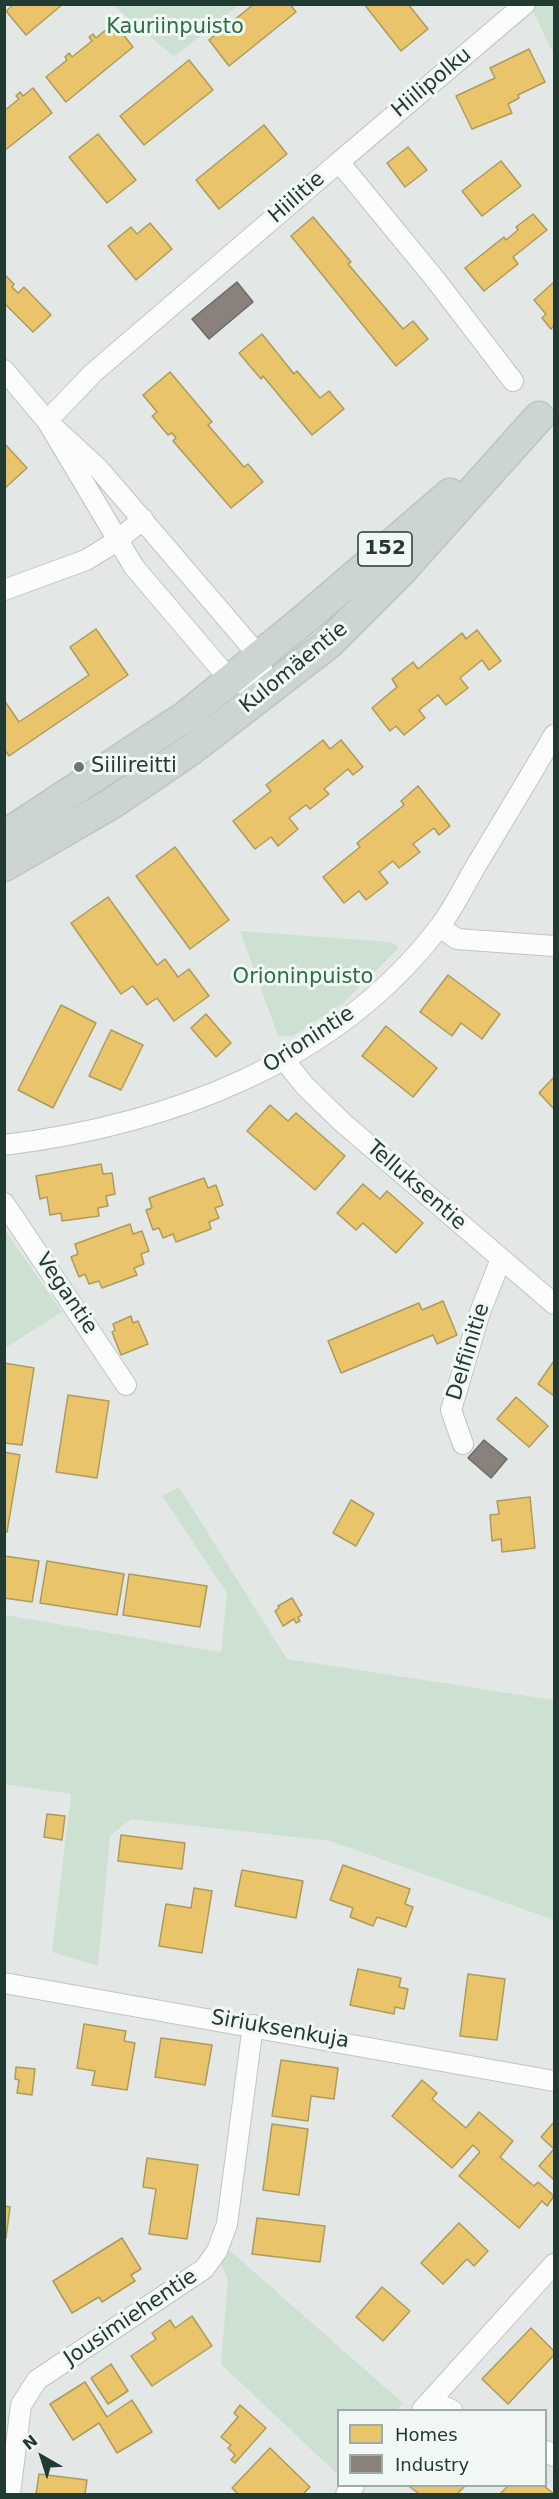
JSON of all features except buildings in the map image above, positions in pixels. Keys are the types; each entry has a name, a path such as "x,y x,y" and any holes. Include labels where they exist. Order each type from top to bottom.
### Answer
{"main road":[{"name":"Kulomäentie","path":"4,836 186,716 547,410"},
{"name":"Kulomäentie","path":"4,866 111,804 192,749 328,644 402,570 547,410"}],"street":[{"name":"Hiilipolku","path":"339,162 525,4"},
{"name":"Hiilitie","path":"47,421 93,373 339,162 435,279 513,381"},
{"path":"4,370 47,421 98,468 259,656 267,691 230,680 134,567 47,421"},
{"path":"4,590 86,560 117,541 143,519"},
{"name":"Orionintie","path":"4,1145 65,1137 201,1100 285,1061 374,996 399,973 440,927 555,735"},
{"path":"440,927 457,939 555,946"},
{"name":"Telluksentie","path":"285,1061 305,1086 342,1122 555,1304"},
{"name":"Vegantie","path":"4,1203 126,1385"},
{"name":"Delfiinitie","path":"463,1444 451,1410 480,1312 501,1259"},
{"name":"Siriuksenkuja","path":"4,1983 253,2025 555,2080"},
{"name":"Jousimiehentie","path":"10,2494 9,2459 21,2405 37,2380 171,2293 204,2269 217,2251 227,2224 253,2025"},
{"path":"426,2406 555,2264"},
{"path":"426,2406 446,2409"}],"green space":[{"name":"Kauriinpuisto","path":"113,5 239,5 174,57"},
{"path":"530,5 554,5 554,55 531,7"},
{"name":"Orioninpuisto","path":"240,931 391,942 399,948 342,1004 293,1036 278,1036"},
{"path":"4,1229 62,1312 5,1348 4,1348"},
{"path":"179,1487 287,1659 554,1700 554,1920 330,1841 131,1819 110,1836 98,1966 52,1952 71,1794 5,1784 5,1615 221,1652 227,1593 162,1496"},
{"path":"228,2249 403,2403 397,2409 337,2409 337,2474 221,2364 228,2280 221,2265"}],"place":[{"name":"Siilireitti","path":"79,767"}]}
